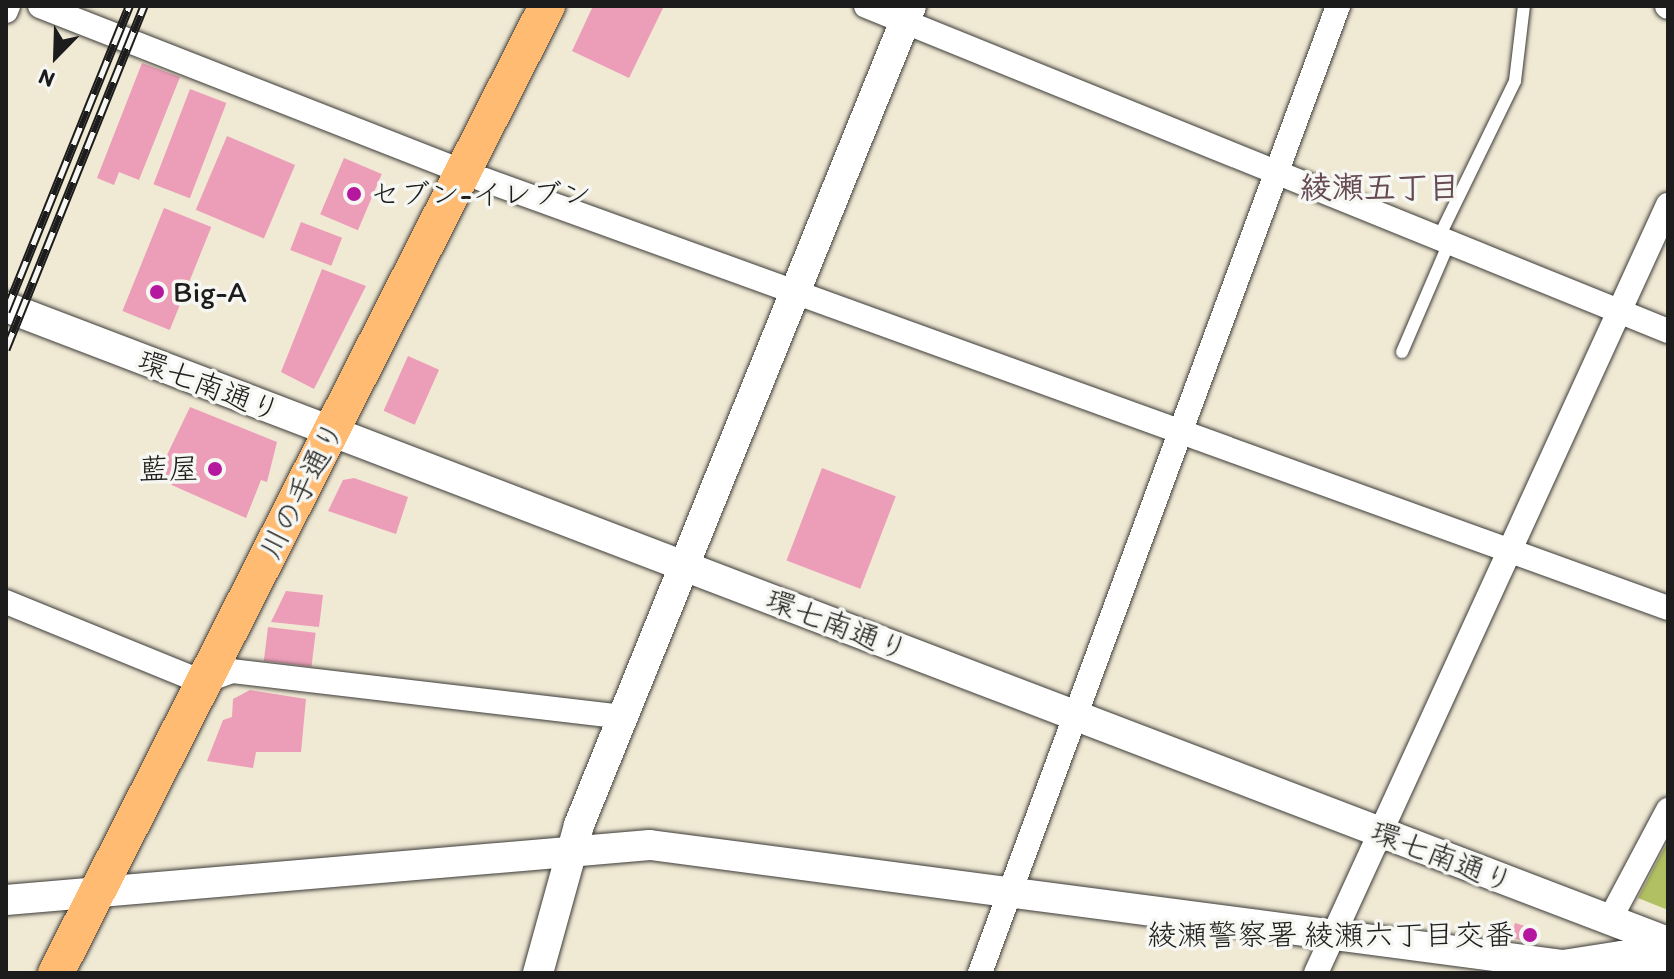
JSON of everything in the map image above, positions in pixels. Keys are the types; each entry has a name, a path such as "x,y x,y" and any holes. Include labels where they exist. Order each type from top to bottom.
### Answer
{"main road":[{"name":"川の手通り","path":"56,973 547,6"}],"street":[{"path":"40,6 464,172 1668,608"},
{"path":"866,6 908,14 1277,173 1668,331"},
{"path":"980,973 1183,432 1338,6"},
{"path":"538,973 569,852 621,717 908,14"},
{"path":"1316,973 1668,205"},
{"name":"環七南通り","path":"6,307 1668,942"},
{"path":"6,602 202,682 232,671 621,717"},
{"path":"1578,966 1609,921 1668,810"},
{"path":"6,900 569,852 665,847 1578,966 1668,961"}],"lane":[{"path":"1402,352 1444,241 1515,81 1524,6"}],"green space":[{"path":"1668,841 1668,910 1638,898"}],"building":[{"path":"593,6 664,6 629,78 572,51"},
{"path":"142,63 180,77 139,180 119,172 114,185 97,178"},
{"path":"190,89 226,103 190,198 153,184"},
{"path":"227,136 295,165 264,239 196,210"},
{"path":"344,158 382,174 358,230 320,214"},
{"path":"164,208 211,227 170,330 122,311"},
{"path":"301,222 342,238 331,266 290,250"},
{"path":"322,269 366,286 314,389 281,372"},
{"path":"408,356 439,370 415,425 384,411"},
{"path":"190,407 277,442 267,482 261,480 246,518 156,478"},
{"path":"822,468 896,496 860,589 787,560"},
{"path":"354,478 408,497 396,534 328,511 343,480"},
{"path":"286,591 323,595 319,627 271,622"},
{"path":"268,627 316,633 311,667 264,661"},
{"path":"250,690 306,699 301,752 256,752 253,768 207,761 223,720 232,717 233,699"},
{"path":"1515,923 1540,930 1536,945 1511,937"}],"railway":[{"path":"6,311 129,6"},
{"path":"6,349 144,6"}],"place":[{"name":"セブン-イレブン","path":"354,194"},
{"name":"Big-A","path":"157,292"},
{"name":"藍屋","path":"215,469"},
{"name":"綾瀬警察署 綾瀬六丁目交番","path":"1530,935"}],"district":[{"name":"綾瀬五丁目","path":"1380,187"}]}
